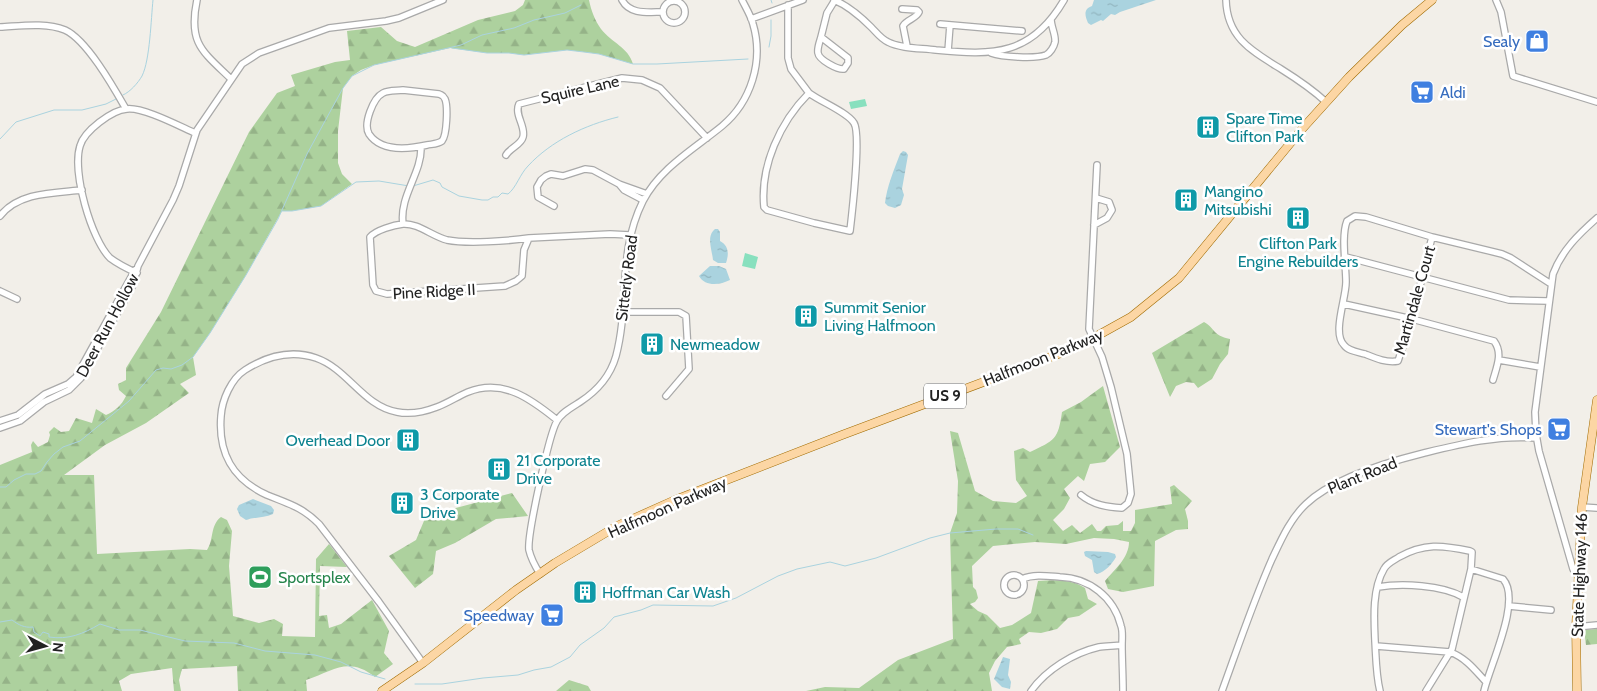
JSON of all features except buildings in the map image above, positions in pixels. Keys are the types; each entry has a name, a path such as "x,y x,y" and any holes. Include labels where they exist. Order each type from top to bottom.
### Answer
{"main road":[{"name":"Halfmoon Parkway","path":"382,691 424,663 516,590 555,563 617,526 675,500 969,386 1061,353 1093,339 1131,318 1179,278 1348,77 1402,24 1432,0"},
{"name":"State Highway 146","path":"1577,691 1577,575 1582,507 1597,400"}],"street":[{"path":"197,0 194,27 197,42 231,79"},
{"name":"Deer Run Hollow","path":"0,422 69,390 73,382 81,378 108,324 132,284 136,270 176,193 195,133 231,79 248,58 282,43 329,28 386,22 443,0"},
{"path":"622,0 626,7 634,10 663,12"},
{"name":"Sitterly Road","path":"557,420 569,409 590,396 607,377 616,356 622,312 624,271 630,235 645,197 673,164 722,126 734,114 750,86 756,68 756,35 742,0"},
{"path":"751,19 803,0"},
{"path":"821,36 848,58 848,63 844,69 839,70 820,57 818,50 821,36 827,13 834,0 845,2 883,39 896,45 948,51 989,52 1005,50 1034,36 1051,19 1064,0"},
{"path":"1226,0 1226,11 1229,20 1246,47 1297,79 1326,102"},
{"path":"1496,0 1501,12 1513,76 1597,102"},
{"path":"788,5 788,58 791,69 809,94 848,117 856,128 855,184 850,231 814,223 768,210 764,207 765,179 771,154 788,120 809,94"},
{"path":"902,9 917,10 919,12 918,15 905,22 903,26 907,46"},
{"path":"989,52 1010,57 1042,56 1048,53 1055,41 1051,19"},
{"path":"940,24 1022,31"},
{"path":"948,51 950,25"},
{"path":"0,26 49,26 67,30 88,50 126,109"},
{"name":"Squire Lane","path":"506,155 523,137 517,110 521,103 622,78 642,80 660,88 707,138"},
{"path":"411,90 439,94 444,97 447,113 444,138 437,144 421,146 403,148 386,146 370,134 367,124 368,116 381,94 411,90"},
{"path":"136,270 116,262 102,248 95,237 82,190 78,154 83,138 106,118 126,109 140,111 195,133"},
{"path":"421,146 421,156 403,208 403,224 411,225 447,240 503,241 610,234 630,235"},
{"path":"1081,494 1096,504 1122,508 1128,503 1132,494 1127,454 1107,372 1089,329 1088,318 1097,165"},
{"path":"554,206 538,197 537,191 541,180 550,174 564,176 589,169 645,197"},
{"path":"619,184 632,194 645,197"},
{"path":"0,216 10,206 31,196 82,190"},
{"path":"1094,225 1107,218 1112,210 1109,202 1096,198"},
{"name":"Martindale Court","path":"1432,237 1412,319 1398,361 1391,362 1349,349 1343,345 1338,325 1344,304 1346,286 1345,225 1347,221 1355,216 1366,217 1432,237 1502,254 1551,284"},
{"path":"1577,575 1573,569 1536,438 1535,412 1548,301 1556,265 1580,233 1597,218"},
{"name":"Pine Ridge II","path":"403,224 374,233 370,237 373,285 376,291 380,293 477,288 510,284 522,276 524,250 529,238"},
{"path":"1346,257 1509,300 1548,301"},
{"path":"0,291 17,299"},
{"path":"1344,304 1412,319 1494,341 1498,346 1498,360 1493,380"},
{"path":"622,312 679,312 686,316 688,369 666,396"},
{"path":"424,663 319,524 308,513 265,494 244,480 232,468 224,451 220,431 221,409 228,390 240,374 256,363 277,355 297,353 317,358 333,367 371,400 396,412 423,412 469,392 486,387 516,392 533,401 557,420 544,464 529,543 534,566 540,574"},
{"path":"1498,360 1540,367"},
{"name":"Deer Run Hollow","path":"0,428 20,421 29,410"},
{"name":"Plant Road","path":"1222,691 1263,580 1280,542 1296,514 1307,503 1321,492 1355,475 1414,456 1489,439 1505,437 1536,438"},
{"path":"1582,507 1597,508"},
{"path":"1380,691 1374,625 1378,588 1384,569 1388,564 1411,551 1423,547 1447,546 1472,552 1471,569 1450,652 1426,691"},
{"path":"1471,569 1495,575 1504,580 1510,592 1509,606 1498,648 1484,691"},
{"path":"1022,579 1029,576 1070,577 1089,583 1102,593 1116,610 1122,627 1123,691"},
{"path":"1378,588 1390,585 1404,586 1449,591 1463,597"},
{"path":"1509,606 1551,610"},
{"path":"1576,626 1597,624"},
{"path":"1031,691 1038,680 1056,667 1083,652 1099,647 1122,645"},
{"path":"1376,646 1450,652 1467,661 1486,682"}],"green space":[{"path":"525,0 589,0 599,26 605,34 624,49 633,64 599,54 567,50 524,55 450,48 374,65 352,76 343,88 338,131 338,163 342,174 352,184 321,206 282,211 246,275 193,357 196,375 180,384 189,393 146,423 105,445 64,475 94,475 97,554 190,549 207,550 215,524 221,517 227,520 232,531 229,566 233,616 259,623 274,619 283,624 282,636 315,637 316,559 329,544 347,567 320,566 319,616 327,615 329,628 341,624 372,600 389,631 384,653 393,664 375,677 357,667 341,667 306,680 307,691 238,691 237,666 182,669 179,680 181,691 174,691 172,668 131,674 119,681 122,691 0,691 0,465 32,452 31,445 33,441 38,447 48,442 49,432 54,427 61,432 69,431 76,418 92,423 96,409 106,415 122,403 126,396 119,390 118,384 126,380 126,368 161,312 249,132 277,93 295,86 291,75 335,62 350,60 347,31 381,27 397,41 415,47 478,20 515,11 523,5"},
{"path":"865,99 867,106 851,109 849,102"},
{"path":"745,253 758,257 755,269 742,266"},
{"path":"1204,322 1217,334 1230,339 1228,354 1212,379 1198,388 1194,383 1186,382 1176,386 1170,397 1152,353"},
{"path":"1103,386 1120,447 1105,462 1090,464 1084,481 1078,476 1064,489 1070,498 1064,509 1053,520 1063,531 1072,525 1080,533 1092,524 1097,531 1101,531 1106,526 1118,525 1123,521 1123,531 1131,531 1135,523 1135,510 1172,504 1170,487 1174,485 1192,501 1185,509 1188,529 1176,530 1155,541 1154,586 1123,592 1108,589 1105,581 1124,558 1129,542 1094,538 1066,544 1035,542 993,546 972,566 973,587 978,598 970,604 978,611 987,615 1000,628 1012,625 1031,613 1038,581 1050,580 1074,583 1085,588 1088,599 1097,604 1079,616 1068,618 1057,629 1041,633 1029,632 1019,639 1021,644 1007,647 995,661 989,673 992,691 806,691 825,687 859,688 898,660 953,639 950,533 957,513 958,481 950,431 958,433 975,491 993,501 1016,503 1027,496 1016,480 1014,451 1023,448 1030,452 1045,445 1057,434 1062,412 1081,402"},
{"path":"512,493 528,516 496,519 455,543 436,551 433,574 415,588 389,556 416,540 426,516"},
{"path":"1597,629 1597,644 1586,645 1584,630"},
{"path":"569,680 588,686 591,691 556,691"}],"water":[{"path":"1094,0 1156,0 1115,15 1111,14 1103,21 1101,20 1091,25 1088,23 1086,13"},
{"path":"903,151 908,155 902,189 904,195 901,205 895,208 885,203 891,178 900,154"},
{"path":"715,229 718,229 720,232 720,241 727,248 726,263 718,263 713,260 710,239"},
{"path":"710,266 719,266 726,269 730,280 713,284 702,280 699,276"},
{"path":"253,499 271,506 274,510 273,514 246,520 240,516 237,509 239,505"},
{"path":"1084,552 1108,552 1115,554 1116,557 1108,567 1097,574 1094,572 1092,560 1085,556"},
{"path":"1003,657 1010,659 1008,675 1011,682 1010,689 1002,687 994,679"}],"waterway":[{"path":"123,95 136,84 145,69 153,0"},
{"path":"0,487 6,487 14,480 26,474 35,474 41,471 54,454 63,447 80,441 129,401 156,370 163,368 171,369 182,365 193,357 246,275 278,219 307,154 343,88 352,76 374,65 461,45 482,35 565,13 581,5"},
{"path":"769,47 771,20"},
{"path":"452,48 487,53 524,55 567,50 599,54 633,64 748,59"},
{"path":"0,139 16,122 54,110 82,110 106,104 116,99"},
{"path":"413,186 433,180 459,196 482,200 498,197 502,193 508,194 525,169 547,149 581,129 618,117"},
{"path":"282,211 321,206 356,182 379,181 409,186"},
{"path":"415,684 442,684 518,675 551,667 570,657 580,645 604,628 614,617 653,605 713,606 736,598 778,576 797,569 830,562 845,566 876,558 930,538 950,533 1018,529 1033,535"},
{"path":"0,622 12,620 22,626 33,627 34,632 40,636 43,632 49,634 49,637 56,638 88,631 100,624 119,630 140,630 185,641 234,643 265,651 315,655 341,662 361,672 385,679"}],"place":[{"name":"Sealy","path":"1537,41"},
{"name":"Aldi","path":"1422,92"},
{"name":"Spare Time Clifton Park","path":"1208,127"},
{"name":"Mangino Mitsubishi","path":"1186,200"},
{"name":"Clifton Park Engine Rebuilders","path":"1298,218"},
{"name":"Summit Senior Living Halfmoon","path":"806,316"},
{"name":"Newmeadow","path":"652,344"},
{"name":"Stewart's Shops","path":"1559,429"},
{"name":"Overhead Door","path":"408,440"},
{"name":"21 Corporate Drive","path":"499,469"},
{"name":"3 Corporate Drive","path":"402,503"},
{"name":"Sportsplex","path":"260,577"},
{"name":"Hoffman Car Wash","path":"585,592"},
{"name":"Speedway","path":"552,615"}]}
